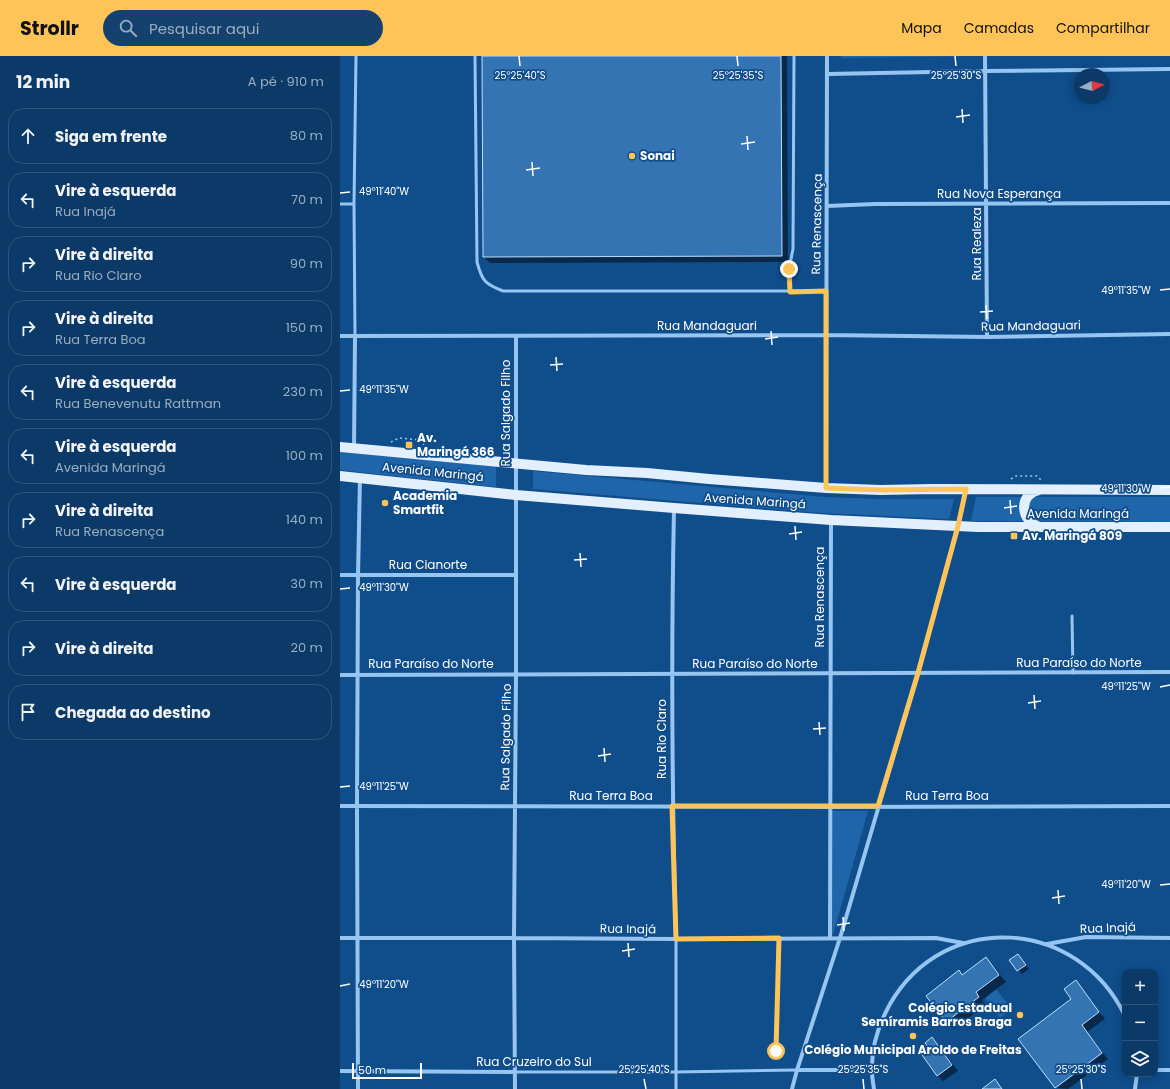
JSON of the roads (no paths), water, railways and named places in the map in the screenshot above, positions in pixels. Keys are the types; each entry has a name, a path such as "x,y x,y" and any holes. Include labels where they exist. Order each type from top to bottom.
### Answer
{"main road":[{"name":"Avenida Maringá","path":"340,447 586,470 647,473 709,480 826,488 881,490 1043,486 1170,490"},
{"name":"Avenida Maringá","path":"340,476 516,495 831,520 958,526 1170,527"},
{"path":"1041,527 1034,525 1029,521 1025,515 1024,508 1030,495 1043,486"}],"street":[{"name":"Rua Renascença","path":"826,488 825,336 827,56"},
{"name":"Rua Realeza","path":"985,56 987,337"},
{"path":"827,74 985,70 1170,69"},
{"name":"Rua Nova Esperança","path":"827,206 875,204 1170,203"},
{"name":"Rua Mandaguari","path":"340,336 987,337 1170,334"},
{"path":"354,448 355,337"},
{"name":"Rua Salgado Filho","path":"515,1089 514,938 516,337"},
{"path":"358,1089 357,674 360,478"},
{"path":"792,1089 840,938 918,673 958,526 966,489"},
{"name":"Rua Rio Claro","path":"674,508 672,806 676,939"},
{"name":"Rua Renascença","path":"830,938 831,520"},
{"name":"Rua Cianorte","path":"340,575 516,575"},
{"name":"Rua Paraíso do Norte","path":"340,674 1170,672"},
{"name":"Rua Terra Boa","path":"340,806 1170,806"},
{"path":"874,1089 872,1070 874,1042 883,1016 897,992 915,971 938,955 963,943 979,939 1013,937 1030,939 1068,953 1088,966 1105,983 1122,1010"},
{"name":"Rua Inajá","path":"1046,944 1086,937 1170,938"},
{"name":"Rua Inajá","path":"340,938 936,938 963,943"},
{"name":"Rua Cruzeiro do Sul","path":"797,1070 872,1070"},
{"path":"1158,1070 1170,1070"},
{"name":"Rua Cruzeiro do Sul","path":"340,1071 514,1072"},
{"path":"1135,1089 1137,1077"}],"lane":[{"path":"355,337 354,204 356,56"},
{"path":"475,56 477,262 481,276 490,286 503,290 826,291"},
{"path":"790,292 789,269 793,249 794,56"},
{"path":"340,204 354,204"},
{"path":"1072,616 1073,673"},
{"path":"776,1051 779,938"},
{"name":"Rua Rio Claro","path":"676,939 676,1089"},
{"name":"Rua Cruzeiro do Sul","path":"514,1072 797,1070"}],"place":[{"name":"Sonai","path":"632,156"},
{"name":"Av. Maringá 366","path":"409,445"},
{"name":"Academia Smartfit","path":"385,503"},
{"name":"Av. Maringá 809","path":"1014,536"},
{"name":"Colégio Estadual Semíramis Barros Braga","path":"1020,1015"},
{"name":"Colégio Municipal Aroldo de Freitas","path":"913,1036"}]}
